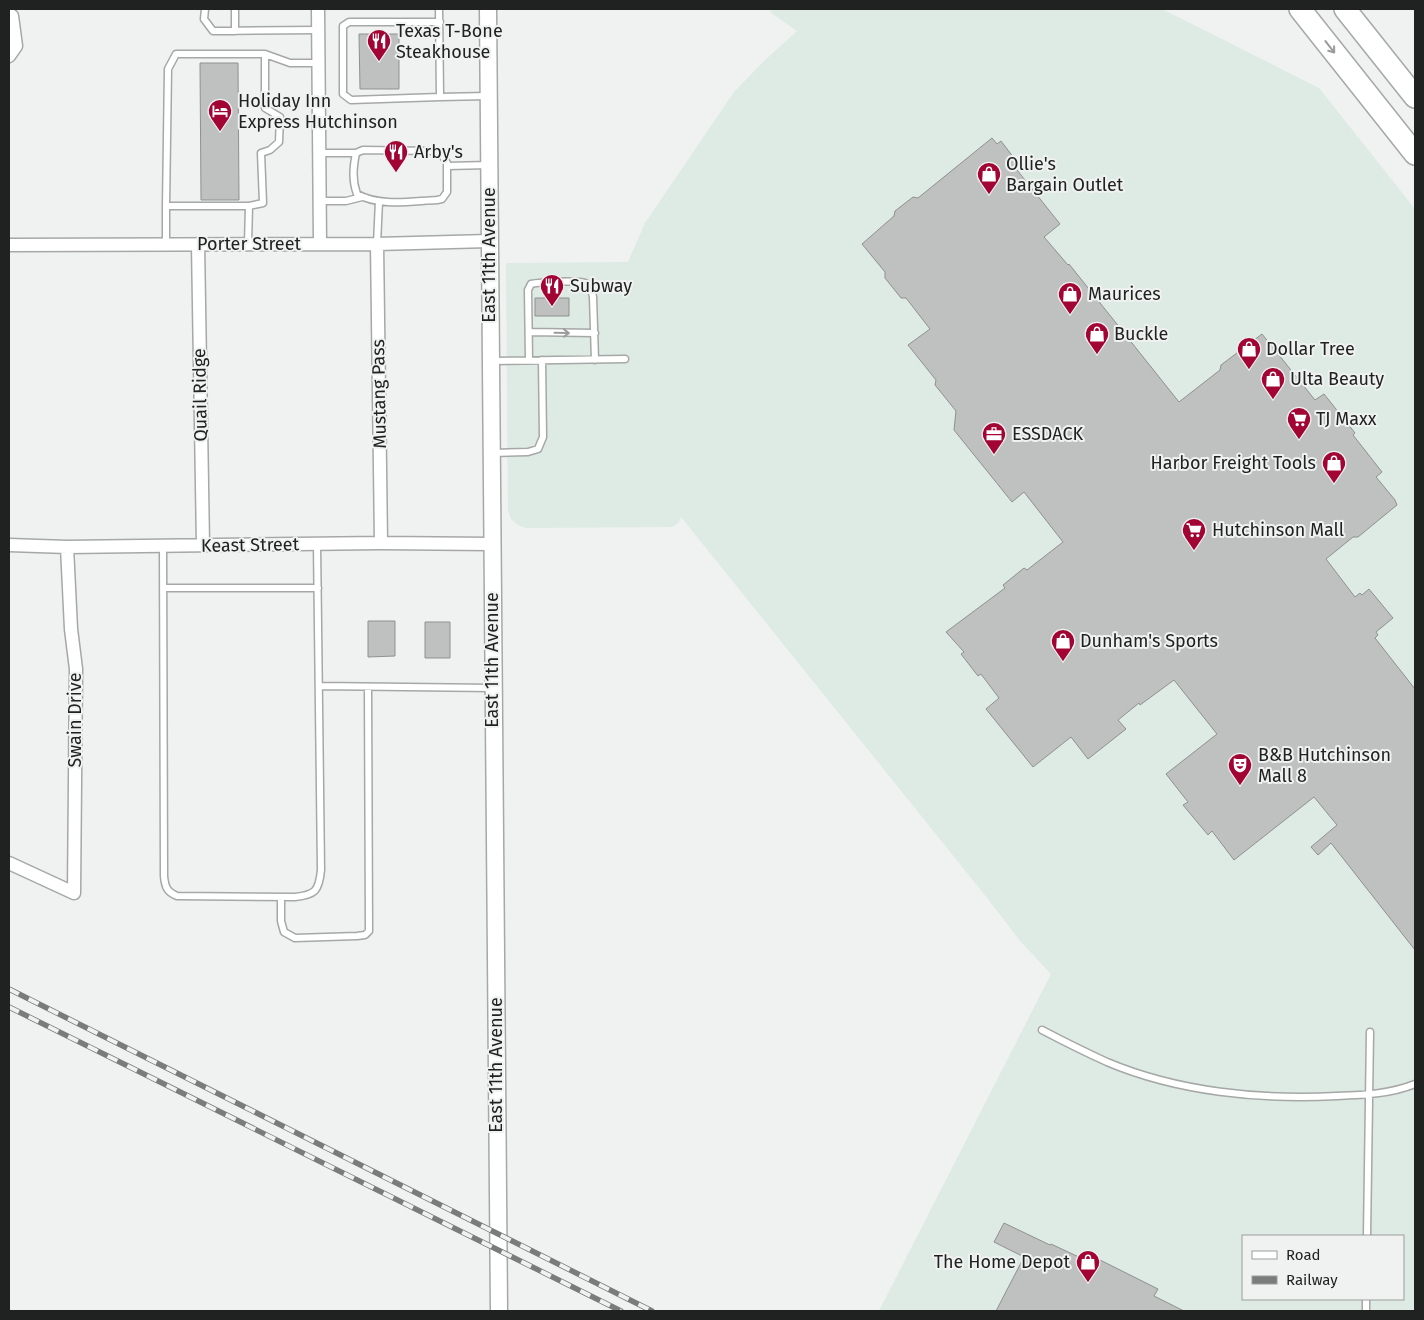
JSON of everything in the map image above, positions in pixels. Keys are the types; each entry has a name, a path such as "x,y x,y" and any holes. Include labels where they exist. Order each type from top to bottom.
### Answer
{"highway":[{"path":"1300,9 1415,154"},
{"path":"1345,9 1415,97"}],"street":[{"path":"318,9 320,244"},
{"name":"East 11th Avenue","path":"488,9 490,453 499,1311"},
{"path":"9,14 12,16 16,46 9,56"},
{"name":"Porter Street","path":"9,245 377,244 489,241"},
{"name":"Quail Ridge","path":"198,244 203,545"},
{"name":"Mustang Pass","path":"377,244 382,543"},
{"name":"Keast Street","path":"9,545 67,547 382,543 491,544"},
{"name":"Swain Drive","path":"9,864 74,893 76,669 71,629 67,547"}],"lane":[{"path":"204,9 204,19 213,31 318,30"},
{"path":"235,9 235,31"},
{"path":"439,9 440,97"},
{"path":"440,22 349,22 343,26 343,94 351,100 488,96"},
{"path":"166,244 168,69 176,54 265,54 290,63 318,63"},
{"path":"166,206 249,206 263,203 261,153 270,150 279,142 280,117 265,108 265,54"},
{"path":"319,153 356,153 363,150 432,150 441,153 447,163 446,192 442,199 367,200 358,194 353,182 353,165 356,153"},
{"path":"447,166 488,166"},
{"path":"319,201 346,201 362,197"},
{"path":"377,244 379,201"},
{"path":"248,244 249,206"},
{"path":"529,360 528,290 531,284 538,282 586,283 591,288 595,360"},
{"path":"529,332 594,333"},
{"path":"490,361 625,359"},
{"path":"490,453 528,452 538,449 543,437 542,360"},
{"path":"163,546 165,886 169,893 177,896 280,897 307,896 314,892 319,884 321,870 317,544"},
{"path":"163,588 318,588"},
{"path":"319,686 492,688"},
{"path":"280,897 281,921 284,932 296,938 358,936 369,931 368,687"},
{"path":"1042,1030 1107,1062 1143,1075 1218,1091 1304,1098 1401,1090 1415,1084"},
{"path":"1367,1235 1370,1032"}],"shaded area":[{"path":"773,9 1162,9 1319,88 1415,209 1415,1311 879,1311 1051,974 1021,942 681,517 679,522 673,527 526,528 518,525 511,519 508,511 506,263 628,262 645,223 734,92 797,31 770,12"}],"building":[{"name":"Texas T-Bone Steakhouse","path":"359,34 399,34 399,89 360,89"},
{"name":"Holiday Inn Express Hutchinson","path":"200,63 238,63 239,200 201,200"},
{"name":"Hutchinson Mall","path":"992,138 997,144 1001,141 1017,162 1013,165 1060,224 1044,237 1069,264 1179,402 1220,370 1221,365 1262,334 1315,400 1324,394 1355,433 1353,435 1382,472 1376,477 1397,505 1358,537 1353,537 1326,559 1355,597 1360,593 1362,595 1369,589 1393,618 1376,632 1378,635 1375,638 1415,689 1415,950 1331,843 1318,855 1311,847 1337,825 1314,797 1234,860 1212,831 1208,835 1183,805 1188,802 1166,774 1217,734 1174,680 1140,705 1139,703 1118,720 1126,729 1088,759 1071,737 1033,767 986,709 999,698 981,674 978,676 961,654 964,652 946,632 1005,588 1003,585 1024,568 1027,570 1063,542 1024,492 1012,502 954,430 956,411 935,385 936,380 908,345 930,329 906,298 901,298 885,278 885,272 862,244 894,216 895,211 913,197 918,198"},
{"name":"Subway","path":"535,298 569,298 569,316 535,316"},
{"path":"368,621 395,621 395,656 368,657"},
{"path":"425,622 450,622 450,658 425,658"},
{"name":"The Home Depot","path":"1004,1223 1081,1258 1084,1252 1158,1289 1154,1296 1184,1311 996,1311 1024,1257 994,1242"}],"railway":[{"path":"9,989 652,1311"},
{"path":"9,1007 621,1311"}],"place":[{"name":"Texas T-Bone Steakhouse","path":"379,62"},
{"name":"Holiday Inn Express Hutchinson","path":"220,132"},
{"name":"Arby's","path":"396,173"},
{"name":"Ollie's Bargain Outlet","path":"989,195"},
{"name":"Subway","path":"552,307"},
{"name":"Maurices","path":"1070,315"},
{"name":"Buckle","path":"1097,355"},
{"name":"Dollar Tree","path":"1249,370"},
{"name":"Ulta Beauty","path":"1273,400"},
{"name":"TJ Maxx","path":"1299,440"},
{"name":"ESSDACK","path":"994,455"},
{"name":"Harbor Freight Tools","path":"1334,484"},
{"name":"Hutchinson Mall","path":"1194,551"},
{"name":"Dunham's Sports","path":"1063,662"},
{"name":"B&B Hutchinson Mall 8","path":"1240,786"},
{"name":"The Home Depot","path":"1088,1283"}]}
